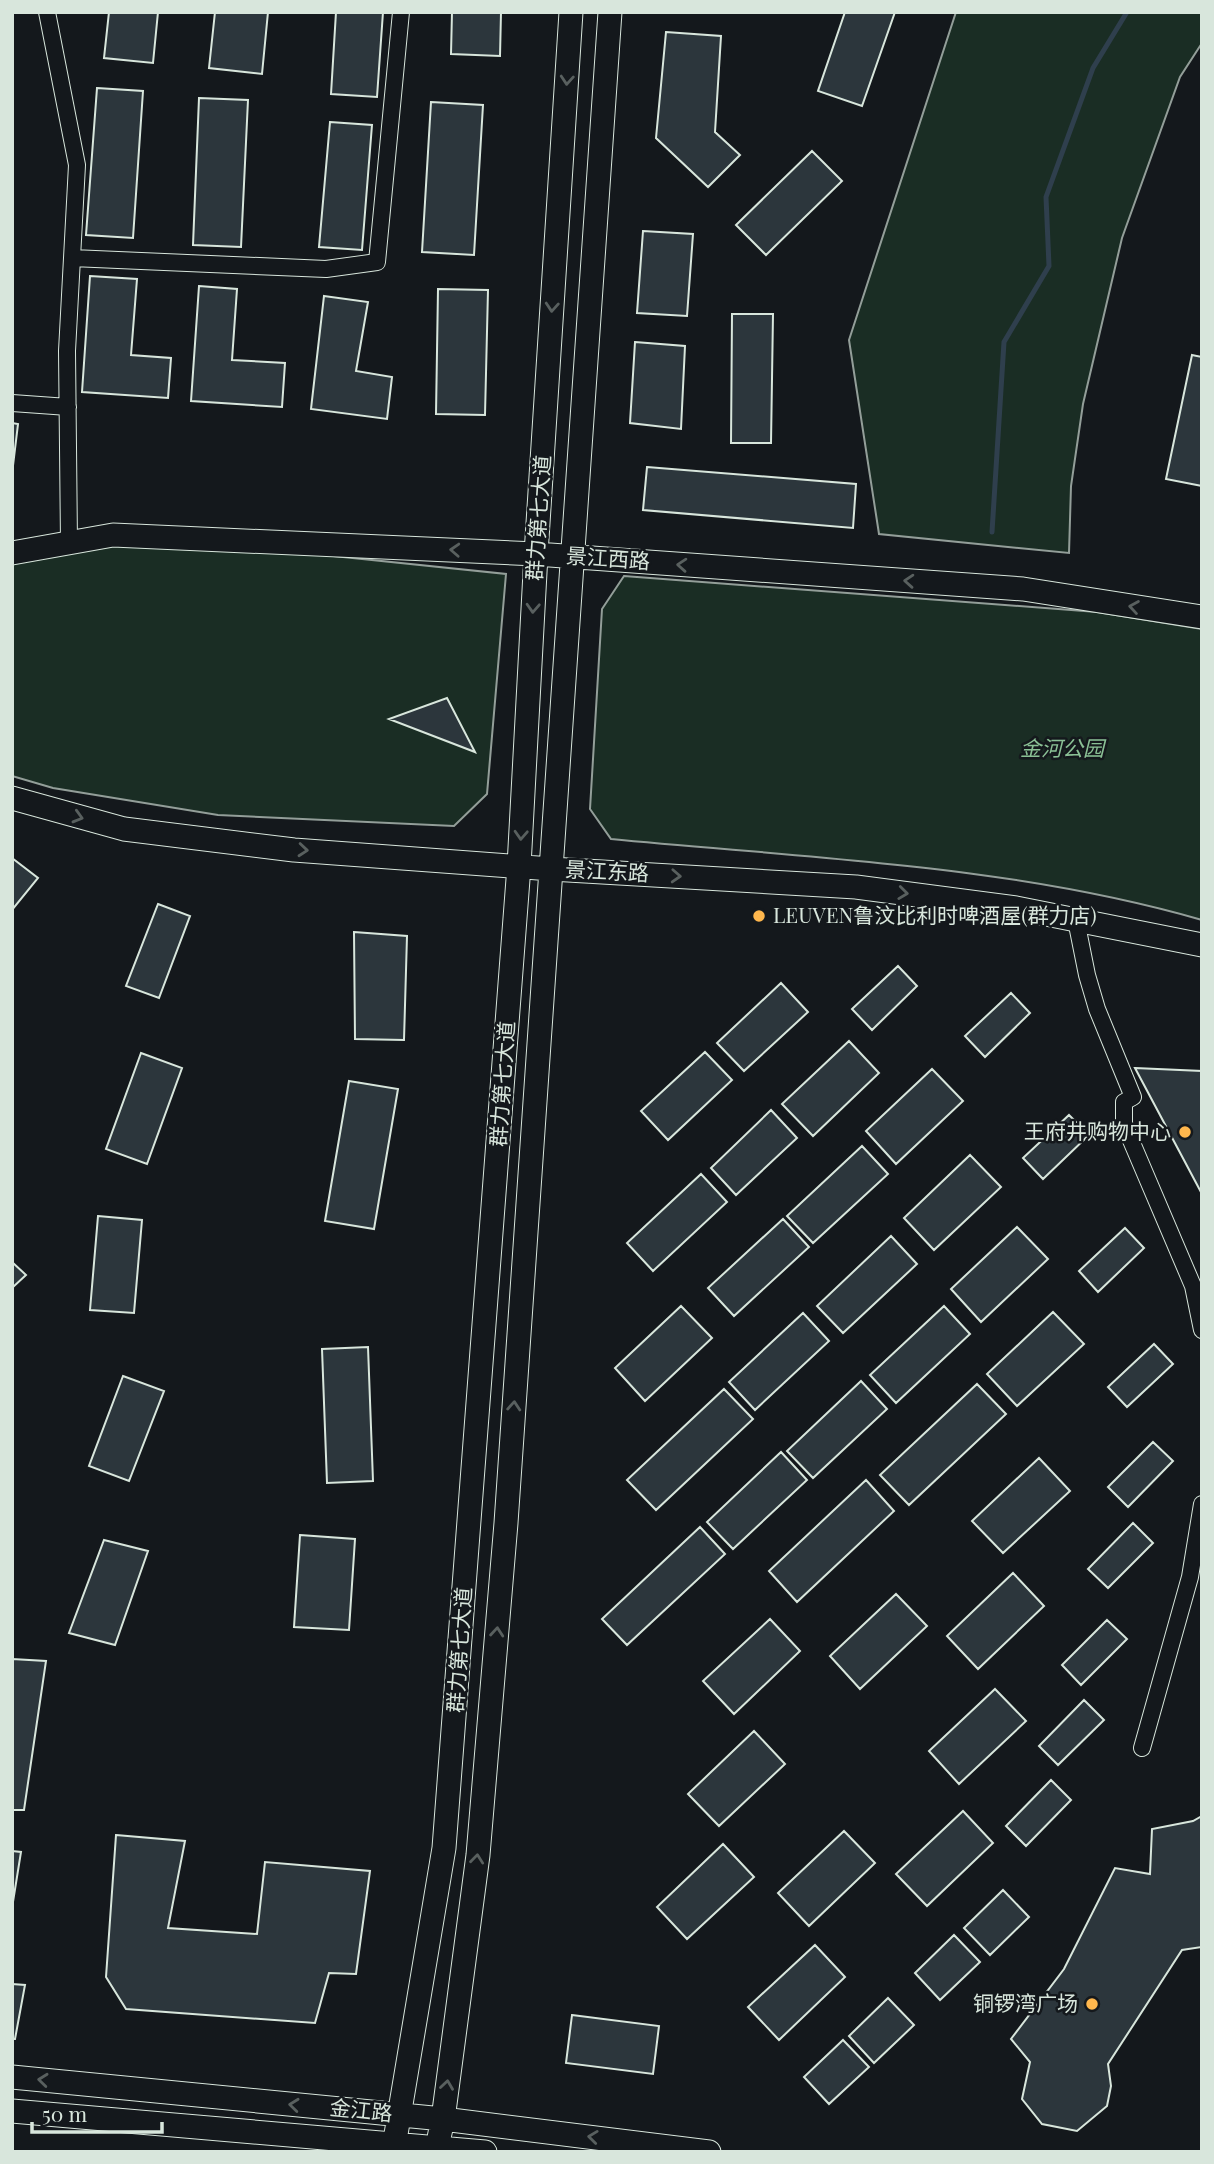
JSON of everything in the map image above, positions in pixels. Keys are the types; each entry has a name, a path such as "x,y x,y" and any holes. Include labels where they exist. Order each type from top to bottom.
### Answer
{"main road":[{"name":"群力第七大道","path":"394,2148 444,1848 519,866 571,12"},
{"name":"群力第七大道","path":"436,2149 443,2119 478,1856 506,1523 610,12"},
{"name":"景江西路","path":"12,553 113,535 536,554 1023,589 1202,617"},
{"name":"景江东路","path":"12,798 124,829 294,850 856,887 959,900 1202,944"},
{"name":"金江路","path":"12,2077 443,2119 709,2152"},
{"name":"金江路","path":"12,2111 394,2148 485,2152"}],"street":[{"path":"47,12 77,165 67,351 69,543"},
{"path":"72,258 326,269 377,262 401,12"},
{"path":"12,403 68,407"},
{"path":"1076,920 1097,1009 1133,1097 1124,1102 1124,1124 1194,1286 1202,1330"},
{"path":"1142,1748 1190,1577 1202,1504"}],"green space":[{"path":"956,12 1202,12 1202,43 1180,77 1122,238 1083,404 1071,486 1069,553 879,534 849,340"},
{"path":"208,543 506,574 487,794 454,826 218,815 53,788 12,776 12,563 108,544"},
{"name":"金河公园","path":"624,576 1097,612 1202,629 1202,920 1057,887 983,875 834,858 611,839 590,809 602,609"}],"building":[{"path":"109,12 158,12 153,63 104,58"},
{"path":"215,12 268,12 262,74 209,68"},
{"path":"336,12 383,12 377,97 331,94"},
{"path":"452,12 501,12 500,56 451,54"},
{"path":"845,12 895,12 862,106 818,91"},
{"path":"666,32 721,36 715,132 740,155 708,187 656,138"},
{"path":"97,88 143,91 133,238 86,235"},
{"path":"199,98 248,100 241,247 193,245"},
{"path":"431,102 483,105 474,255 422,252"},
{"path":"330,122 372,125 362,250 319,247"},
{"path":"812,151 842,181 766,255 736,225"},
{"path":"643,231 693,234 687,316 637,313"},
{"path":"90,276 137,279 131,355 171,358 168,398 82,392"},
{"path":"199,286 237,289 232,360 285,363 282,407 191,401"},
{"path":"438,289 488,290 485,415 436,414"},
{"path":"324,296 368,302 356,371 392,377 387,419 311,409"},
{"path":"732,314 773,314 771,443 731,443"},
{"path":"635,342 685,346 681,429 630,423"},
{"path":"1192,355 1202,357 1202,486 1166,479"},
{"path":"12,423 18,424 12,474"},
{"path":"647,467 856,484 853,528 643,510"},
{"path":"447,698 475,752 389,719"},
{"path":"12,858 38,878 12,910"},
{"path":"158,904 190,916 159,998 126,986"},
{"path":"354,932 407,936 404,1040 355,1039"},
{"path":"898,966 917,986 872,1030 852,1009"},
{"path":"781,983 808,1012 744,1071 717,1043"},
{"path":"1011,993 1030,1013 985,1057 965,1036"},
{"path":"849,1041 879,1073 813,1136 782,1104"},
{"path":"705,1052 732,1080 668,1140 641,1111"},
{"path":"141,1053 182,1068 147,1164 106,1149"},
{"name":"王府井购物中心","path":"1135,1068 1202,1071 1202,1194"},
{"path":"932,1069 963,1101 896,1164 866,1131"},
{"path":"349,1081 398,1089 374,1229 325,1221"},
{"path":"771,1110 797,1138 736,1195 711,1168"},
{"path":"1069,1115 1089,1135 1043,1179 1023,1158"},
{"path":"862,1146 888,1174 813,1243 787,1216"},
{"path":"970,1155 1001,1187 934,1250 904,1218"},
{"path":"701,1174 727,1202 653,1271 627,1243"},
{"path":"98,1216 142,1220 134,1313 90,1310"},
{"path":"783,1219 809,1247 734,1316 708,1288"},
{"path":"1017,1227 1048,1259 981,1322 951,1289"},
{"path":"1125,1228 1144,1248 1098,1292 1079,1271"},
{"path":"891,1236 917,1264 843,1333 817,1306"},
{"path":"12,1262 26,1275 12,1288"},
{"path":"681,1306 712,1338 645,1401 615,1368"},
{"path":"944,1306 970,1334 896,1403 870,1375"},
{"path":"1053,1312 1084,1344 1017,1406 987,1374"},
{"path":"803,1313 829,1341 755,1410 729,1382"},
{"path":"1154,1344 1173,1364 1127,1407 1108,1387"},
{"path":"368,1347 373,1481 327,1483 322,1349"},
{"path":"123,1376 164,1391 129,1481 89,1466"},
{"path":"861,1381 887,1409 813,1478 787,1451"},
{"path":"977,1384 1006,1414 909,1505 880,1475"},
{"path":"724,1389 753,1419 656,1510 627,1480"},
{"path":"1153,1442 1173,1461 1128,1507 1108,1487"},
{"path":"781,1452 807,1480 733,1549 707,1522"},
{"path":"1039,1458 1070,1491 1003,1553 972,1521"},
{"path":"866,1480 894,1511 797,1602 769,1571"},
{"path":"1133,1523 1153,1543 1108,1588 1088,1569"},
{"path":"700,1527 725,1554 627,1645 602,1619"},
{"path":"300,1535 355,1539 349,1630 294,1627"},
{"path":"104,1540 148,1551 115,1645 69,1633"},
{"path":"1013,1573 1044,1606 978,1669 947,1636"},
{"path":"896,1594 927,1626 860,1689 830,1656"},
{"path":"770,1619 800,1651 734,1714 703,1681"},
{"path":"1107,1620 1127,1639 1081,1685 1062,1665"},
{"path":"12,1659 46,1661 24,1810 12,1810"},
{"path":"995,1689 1026,1721 959,1784 929,1751"},
{"path":"1084,1700 1104,1720 1058,1765 1039,1746"},
{"path":"754,1731 785,1764 719,1826 688,1794"},
{"path":"1051,1780 1071,1800 1026,1846 1006,1826"},
{"path":"963,1811 993,1843 927,1906 896,1874"},
{"name":"铜锣湾广场","path":"1202,1816 1202,1947 1182,1950 1108,2064 1111,2086 1107,2106 1077,2131 1042,2124 1022,2099 1030,2062 1011,2039 1064,1969 1115,1868 1150,1874 1152,1829 1193,1821"},
{"path":"844,1831 875,1863 809,1926 778,1893"},
{"path":"116,1835 185,1841 168,1928 257,1934 265,1862 370,1871 356,1974 329,1973 315,2023 126,2009 106,1977"},
{"path":"723,1844 754,1877 687,1939 657,1907"},
{"path":"12,1851 21,1852 12,1908"},
{"path":"1003,1890 1029,1917 990,1955 964,1928"},
{"path":"954,1935 980,1962 940,2000 915,1973"},
{"path":"815,1945 845,1977 779,2040 748,2007"},
{"path":"12,1984 25,1985 15,2039 12,2039"},
{"path":"888,1998 914,2025 874,2063 849,2036"},
{"path":"572,2015 659,2026 653,2074 566,2063"},
{"path":"843,2040 869,2067 829,2104 804,2077"}],"waterway":[{"path":"992,532 1004,342 1049,266 1046,197 1093,68 1127,12"}],"place":[{"name":"LEUVEN鲁汶比利时啤酒屋(群力店)","path":"759,916"},
{"name":"王府井购物中心","path":"1185,1132"},
{"name":"铜锣湾广场","path":"1092,2004"}]}
